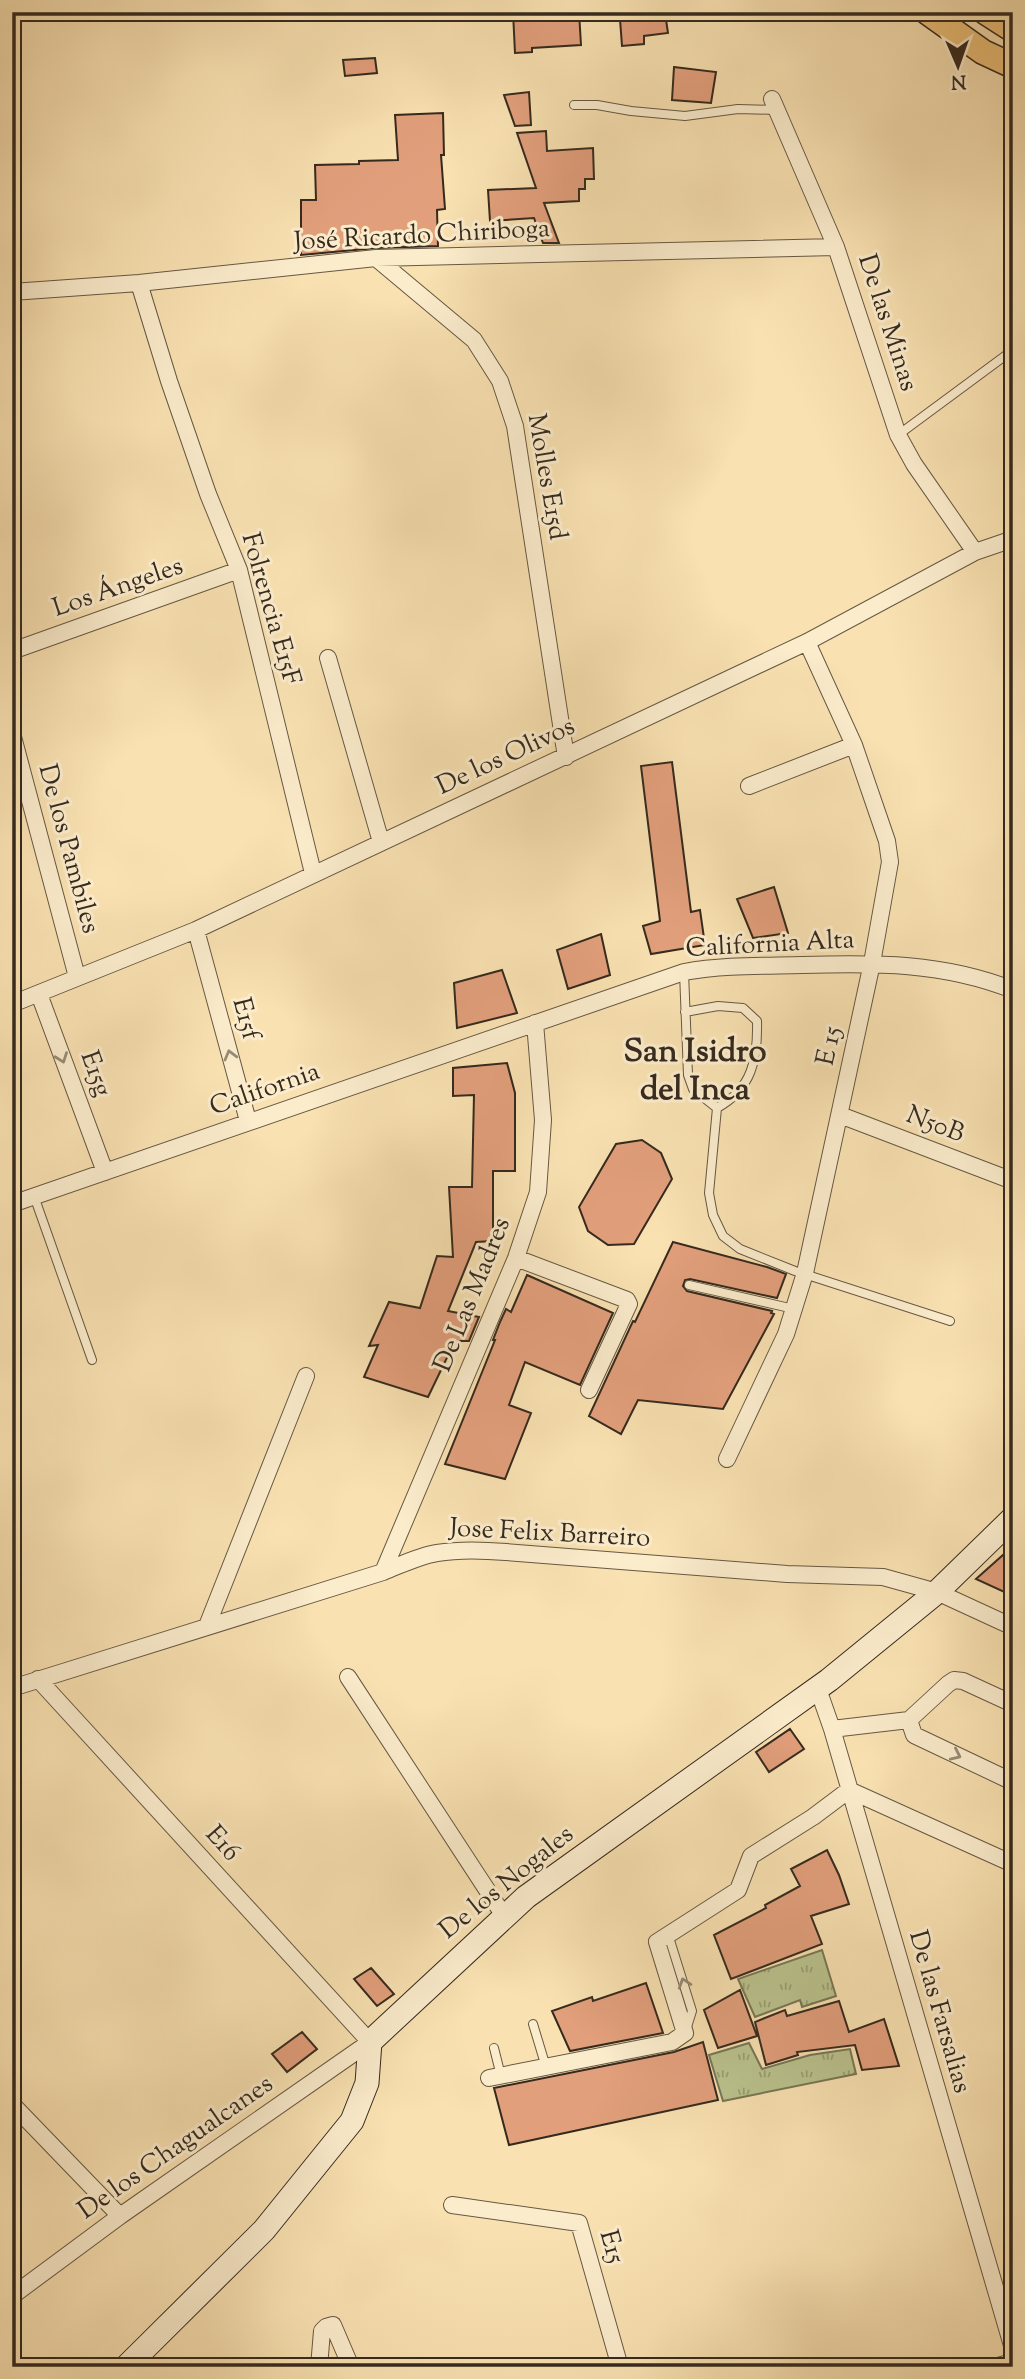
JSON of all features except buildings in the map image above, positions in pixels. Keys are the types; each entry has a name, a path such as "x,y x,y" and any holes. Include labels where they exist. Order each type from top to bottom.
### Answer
{"main road":[{"path":"928,12 983,52 1013,66"},
{"path":"985,12 1013,30"}],"street":[{"name":"De las Minas","path":"774,104 836,247 898,435 914,464 975,552"},
{"name":"José Ricardo Chiriboga","path":"12,292 139,283 376,258 836,247"},
{"name":"Molles E15d","path":"376,258 474,340 500,381 515,426 566,757"},
{"name":"Folrencia E15F","path":"139,283 169,381 239,570 313,873"},
{"name":"De los Olivos","path":"12,1004 196,930 807,642 975,552 1013,539"},
{"name":"Los Ángeles","path":"12,651 239,570"},
{"name":"E 15","path":"727,1459 786,1334 805,1273 872,964 890,862 890,851 854,745 807,642"},
{"path":"328,658 381,842"},
{"name":"De los Pambiles","path":"12,733 77,977"},
{"path":"749,786 854,745"},
{"name":"E15f","path":"196,930 248,1121"},
{"name":"California Alta","path":"535,1023 684,972 705,968 872,964 939,969 1013,990"},
{"name":"E15g","path":"38,994 105,1172"},
{"name":"California","path":"12,1204 535,1023"},
{"name":"De Las Madres","path":"383,1572 516,1258 538,1192 543,1120 535,1023"},
{"name":"N50B","path":"840,1115 1013,1181"},
{"path":"516,1258 627,1300 629,1304 589,1390"},
{"path":"208,1626 306,1376"},
{"name":"De los Nogales","path":"370,2042 526,1897 818,1689 937,1592 1013,1518"},
{"name":"Jose Felix Barreiro","path":"12,1688 383,1572 418,1558 437,1553 483,1550 787,1574 883,1577 937,1592 1013,1626"},
{"path":"348,1677 504,1916"},
{"name":"E16","path":"38,1679 370,2042"},
{"path":"832,1729 909,1720 947,1684 954,1681 963,1681 1013,1704"},
{"name":"De las Farsalias","path":"818,1689 1013,2349"},
{"path":"909,1720 914,1735 1013,1782"},
{"path":"495,2077 672,2042 685,2033 662,1938 738,1890 751,1856 813,1817 849,1790 1013,1864"},
{"path":"126,2367 264,2230 352,2121 367,2083 370,2042"},
{"name":"De los Chagualcanes","path":"12,2296 120,2216 370,2042"},
{"path":"12,2104 120,2216"},
{"name":"E15","path":"452,2205 579,2223 620,2367"},
{"path":"319,2367 322,2331 333,2325 351,2367"},
{"path":"994,2367 1013,2362"}],"lane":[{"path":"574,105 597,105 685,116 774,104"},
{"path":"898,435 1013,350"},
{"path":"684,972 688,1074 693,1089 717,1108"},
{"path":"685,1012 718,1006 743,1008 757,1021 758,1046 753,1067 734,1099 717,1108"},
{"path":"717,1108 709,1193 713,1215 723,1236 740,1249 846,1289 950,1321"},
{"path":"34,1196 92,1360"},
{"path":"689,1285 794,1309"},
{"path":"533,2024 546,2067"},
{"path":"494,2048 495,2077"}],"green space":[{"path":"822,1950 836,1996 802,2007 800,2000 755,2017 738,1979"},
{"path":"749,2043 762,2069 810,2055 850,2049 856,2074 723,2101 709,2055"}],"district":[{"name":"San Isidro del Inca","path":"695,1072"}]}
